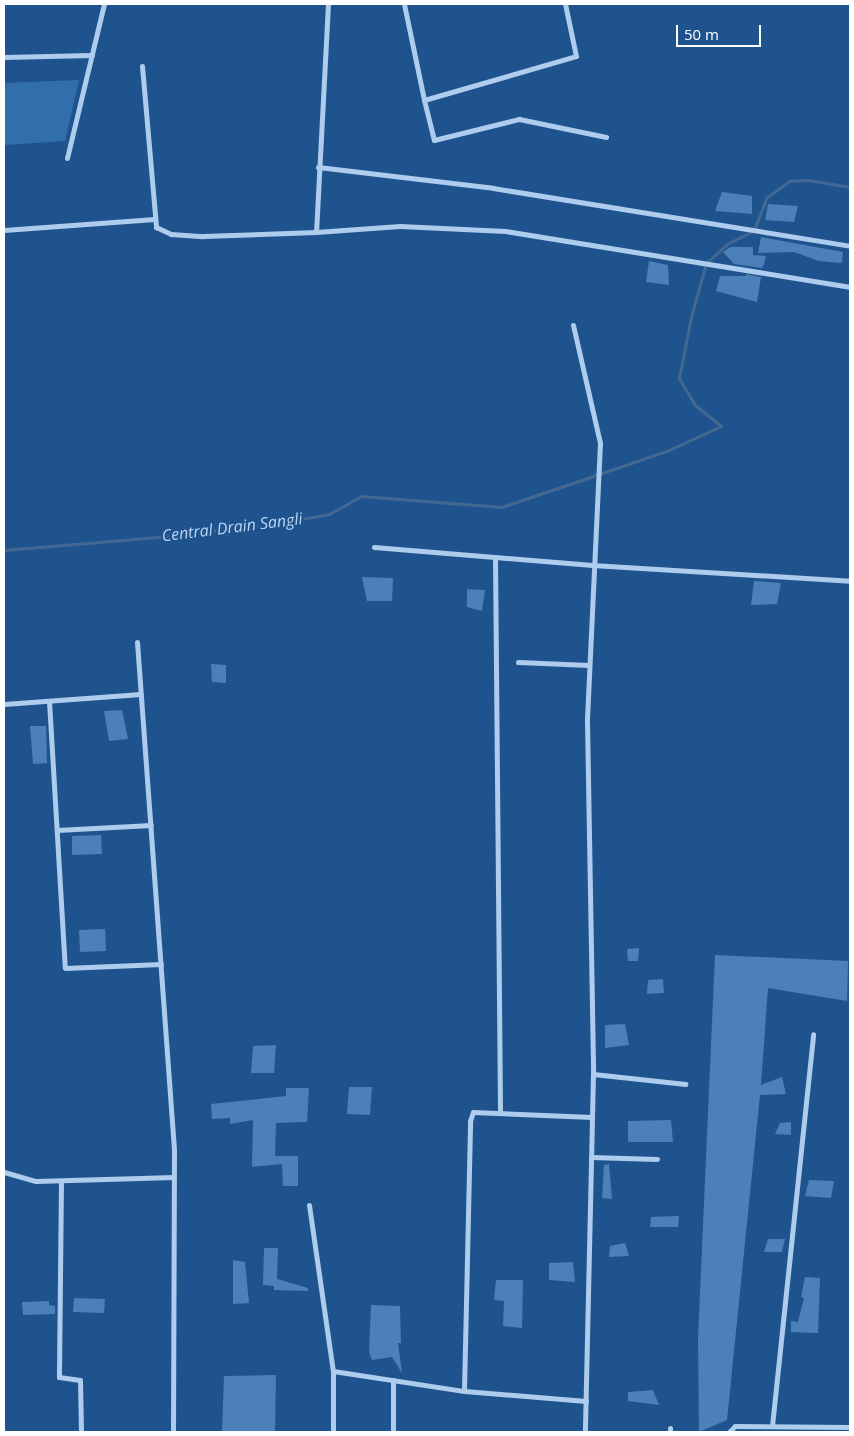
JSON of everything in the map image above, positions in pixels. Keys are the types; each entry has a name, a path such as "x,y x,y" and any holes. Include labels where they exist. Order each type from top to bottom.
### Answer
{"street":[{"path":"67,158 104,4"},
{"path":"316,232 328,4"},
{"path":"404,4 434,140 519,119 606,136"},
{"path":"424,100 576,56 565,4"},
{"path":"4,57 92,55"},
{"path":"142,66 156,227 171,234 258,236 400,226 505,232 850,287"},
{"path":"318,167 493,188 850,246"},
{"path":"4,230 155,219"},
{"path":"573,325 600,443 592,565 589,665 593,1074 586,1432"},
{"path":"374,547 592,565 850,581"},
{"path":"495,556 500,1113"},
{"path":"137,642 161,964 174,1177 173,1432"},
{"path":"518,662 589,665"},
{"path":"4,704 141,694"},
{"path":"50,701 65,968 161,964"},
{"path":"57,830 150,825"},
{"path":"772,1426 813,1034"},
{"path":"593,1074 685,1084"},
{"path":"464,1390 470,1121 473,1112 592,1117"},
{"path":"591,1157 656,1159"},
{"path":"4,1172 36,1181 174,1177"},
{"path":"61,1181 59,1377 80,1380 81,1432"},
{"path":"309,1204 333,1370 333,1432"},
{"path":"333,1370 464,1390 586,1401"},
{"path":"393,1380 393,1432"},
{"path":"729,1432 734,1426 850,1427"}],"shaded area":[{"path":"79,80 65,141 4,145 4,83"}],"building":[{"path":"722,192 752,196 752,214 715,211"},
{"path":"768,204 798,206 794,222 765,220"},
{"path":"761,237 843,252 842,263 819,261 794,252 758,253"},
{"path":"731,247 753,247 753,255 766,256 762,268 734,264 723,252"},
{"path":"649,261 668,265 669,285 646,282"},
{"path":"745,274 761,277 757,302 716,291 720,276 747,276"},
{"path":"362,577 393,578 392,601 367,601"},
{"path":"754,581 781,583 777,604 751,605"},
{"path":"467,589 485,590 482,611 467,607"},
{"path":"211,664 226,665 226,683 212,682"},
{"path":"122,710 128,739 109,741 104,711"},
{"path":"30,726 46,726 47,763 33,764"},
{"path":"101,835 102,854 72,855 72,836"},
{"path":"105,929 106,951 80,952 79,930"},
{"path":"639,948 638,961 628,961 627,949"},
{"path":"715,955 848,961 847,1001 768,988 761,1085 782,1077 786,1094 760,1095 727,1420 699,1432 698,1338"},
{"path":"663,979 664,993 647,994 648,980"},
{"path":"625,1024 629,1045 605,1048 605,1025"},
{"path":"276,1045 274,1073 251,1073 253,1046"},
{"path":"349,1087 372,1087 370,1115 347,1114"},
{"path":"286,1088 309,1088 307,1122 276,1123 275,1156 298,1156 298,1186 283,1186 282,1164 252,1167 253,1120 230,1124 230,1118 212,1119 211,1104 286,1096"},
{"path":"671,1120 673,1142 628,1142 628,1121"},
{"path":"791,1122 791,1135 775,1134 780,1123"},
{"path":"609,1164 612,1199 602,1198 604,1165"},
{"path":"809,1180 834,1181 831,1198 805,1196"},
{"path":"679,1216 678,1227 650,1227 651,1217"},
{"path":"768,1239 785,1239 782,1252 764,1252"},
{"path":"625,1243 629,1256 609,1257 610,1246"},
{"path":"264,1248 278,1248 277,1279 308,1288 308,1291 274,1290 274,1286 263,1285"},
{"path":"233,1260 245,1262 249,1303 233,1304"},
{"path":"573,1262 575,1282 549,1280 549,1263"},
{"path":"805,1277 820,1278 818,1333 791,1332 791,1321 798,1322 804,1298 801,1297"},
{"path":"496,1280 523,1280 522,1328 503,1326 504,1301 494,1300"},
{"path":"74,1298 105,1299 104,1313 73,1312"},
{"path":"49,1301 49,1305 55,1306 55,1314 23,1315 22,1302"},
{"path":"371,1305 400,1306 401,1343 398,1343 402,1373 392,1357 372,1360 369,1352"},
{"path":"276,1375 275,1432 222,1432 224,1376"},
{"path":"653,1390 659,1405 628,1401 628,1392"}],"waterway":[{"name":"Central Drain Sangli","path":"4,550 158,537 279,523 329,514 361,496 502,507 669,450 721,426 695,405 679,378 691,317 706,263 727,244 754,230 766,198 789,181 807,180 850,187"}]}
